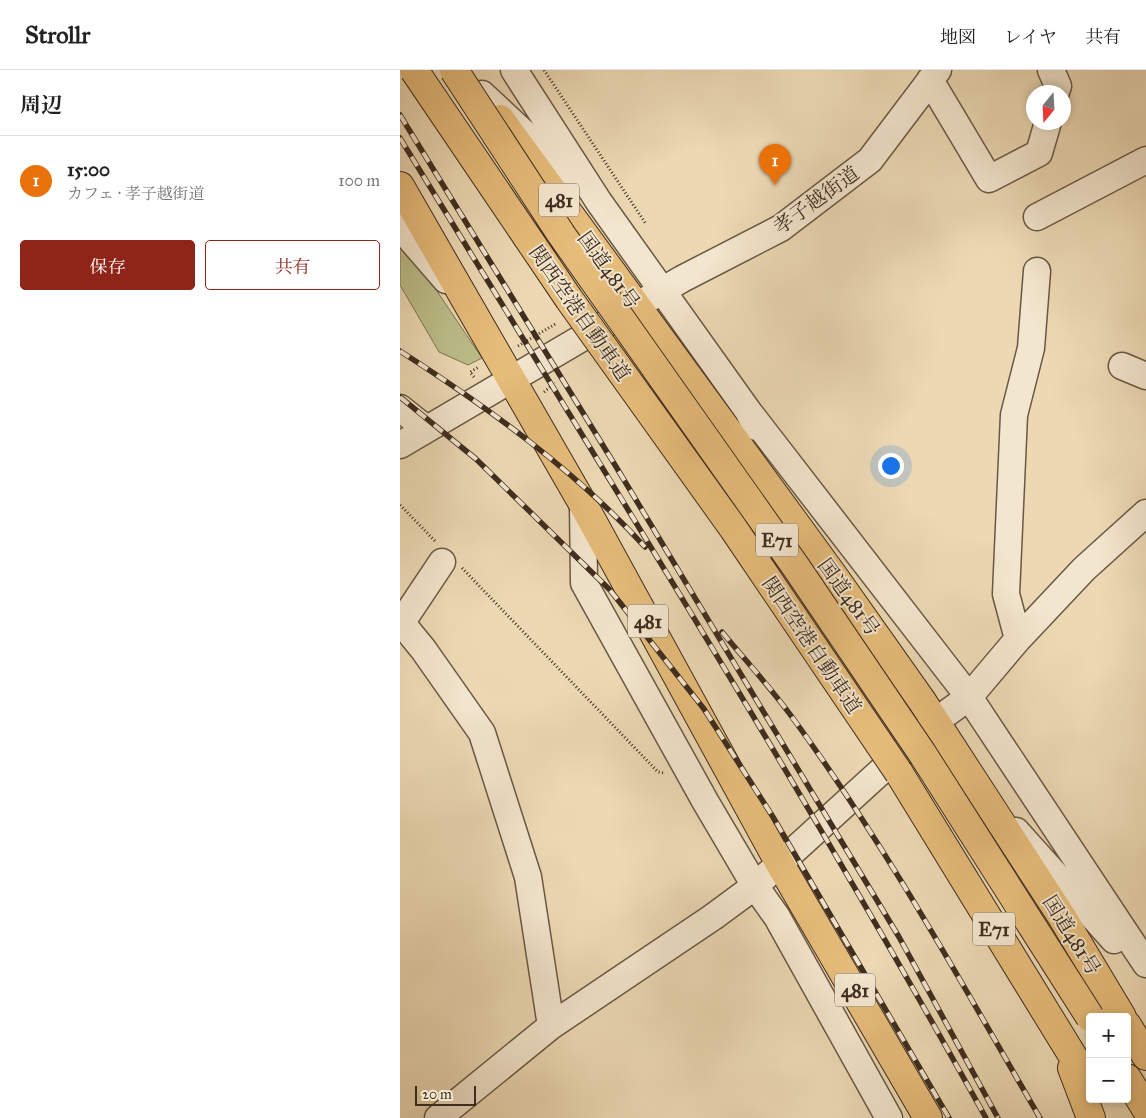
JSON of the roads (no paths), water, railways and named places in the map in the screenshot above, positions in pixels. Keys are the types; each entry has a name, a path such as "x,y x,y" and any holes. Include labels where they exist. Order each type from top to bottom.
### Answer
{"highway":[{"name":"関西空港自動車道","path":"414,70 569,299 733,528 894,766 1086,1078"},
{"name":"関西空港自動車道","path":"454,70 561,234 796,567 922,753 1087,1013"},
{"name":"国道481号","path":"467,70 482,94 833,575 936,721 1119,1013"},
{"name":"481","path":"400,186 511,381 584,504 780,864 928,1118"},
{"path":"1131,1032 1146,1056"},
{"path":"1058,1034 1091,1118"},
{"path":"1131,1085 1146,1109"},
{"path":"1102,1103 1111,1118"}],"street":[{"path":"514,70 599,202 748,411 969,697 1146,964"},
{"path":"1052,70 1058,85"},
{"path":"934,75 989,179 1039,153 1046,130"},
{"name":"孝子越街道","path":"400,445 425,428 511,381 661,291 781,228 870,160 934,75"},
{"path":"482,94 599,202"},
{"path":"1036,217 1146,160"},
{"path":"400,227 468,305"},
{"path":"1018,639 1006,594 1014,415 1031,348 1037,271"},
{"path":"1122,366 1146,376"},
{"path":"400,408 425,428"},
{"path":"748,411 833,575"},
{"path":"584,504 584,583 705,801 755,886 777,917 889,1118"},
{"path":"438,1118 551,1026 713,917 755,886 936,721 969,697 1018,639 1084,569 1146,514"},
{"path":"446,557 401,622 482,733 528,877 551,1026"},
{"path":"982,794 1146,975"},
{"path":"875,1092 899,1118"}],"railway":[{"path":"400,115 615,465 899,937 998,1118"},
{"path":"400,138 772,747 986,1118"},
{"path":"400,351 465,394 529,441 589,492 645,547"},
{"path":"400,397 476,459 610,590 704,709 773,817 949,1118"},
{"path":"722,632 784,706 859,814 921,914 1040,1118"}],"place":[{"name":"15:00","path":"775,185"}]}
